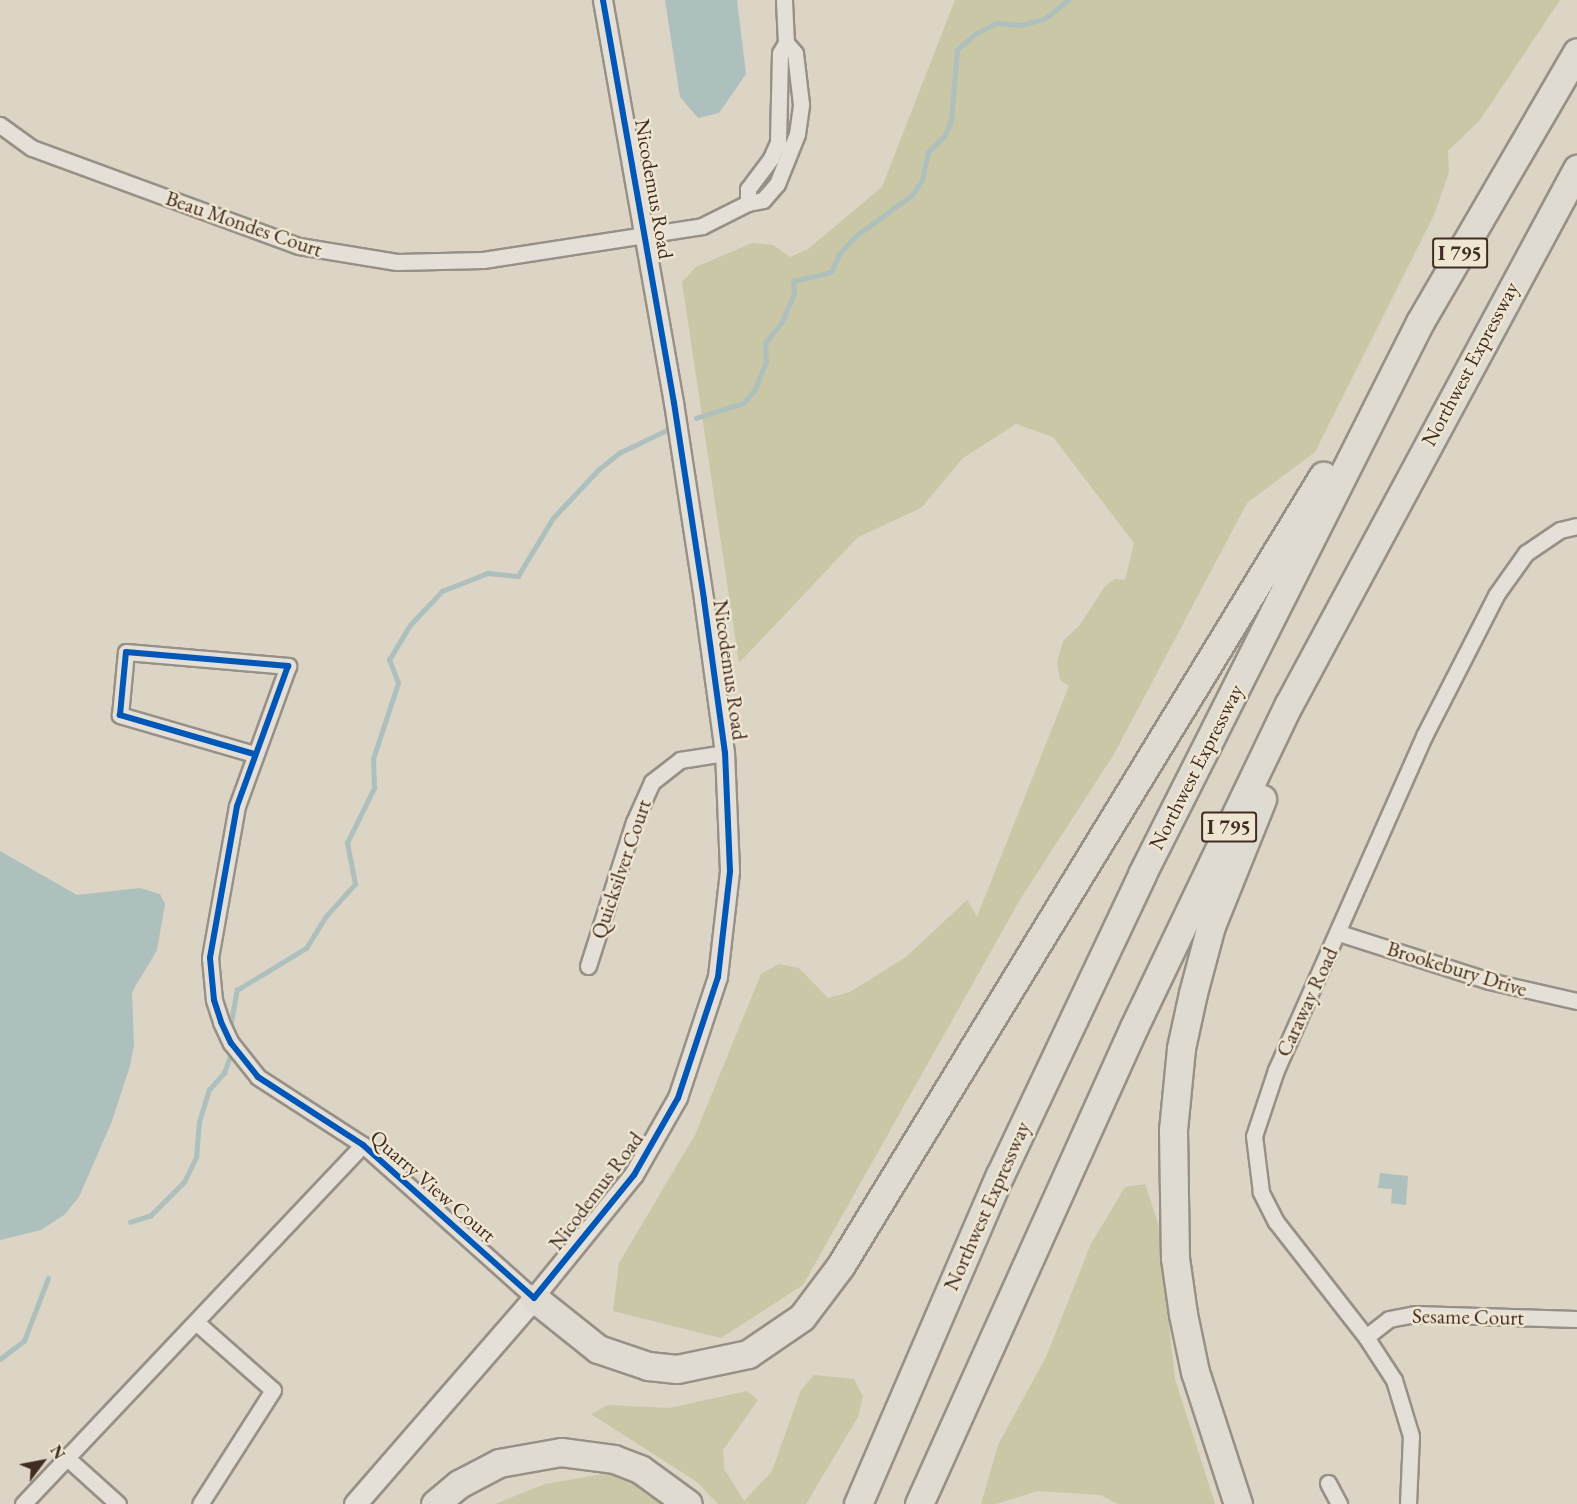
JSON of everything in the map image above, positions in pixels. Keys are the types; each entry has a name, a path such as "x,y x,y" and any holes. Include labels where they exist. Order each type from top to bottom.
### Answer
{"highway":[{"name":"Northwest Expressway","path":"858,1504 1000,1175 1142,874 1420,322 1577,52"},
{"name":"Northwest Expressway","path":"919,1504 1189,910 1363,563 1577,169"},
{"path":"534,1298 598,1349 648,1366 677,1369 748,1354 802,1317 841,1265 1420,322"},
{"path":"1238,1504 1195,1372 1175,1258 1173,1130 1181,1048 1208,937 1233,866 1304,710 1363,563"},
{"path":"435,1504 459,1484 499,1463 561,1452 614,1459 640,1469 688,1504"}],"main road":[{"name":"Nicodemus Road","path":"355,1504 534,1298"}],"street":[{"name":"Nicodemus Road","path":"534,1298 634,1175 678,1098 694,1057 718,977 728,912 730,821 725,753 646,237 603,0"},
{"path":"748,203 748,189 778,142 780,53 786,43 784,0"},
{"name":"Beau Mondes Court","path":"0,125 32,148 256,232 334,254 397,262 461,262 646,237 702,226 748,203 763,200 777,184 793,149 801,104 795,53 786,43"},
{"name":"Caraway Road","path":"1408,1504 1411,1436 1404,1406 1383,1360 1276,1222 1260,1192 1254,1162 1254,1136 1260,1111 1424,736 1496,596 1526,554 1560,530 1577,526"},
{"name":"Quarry View Court","path":"254,754 120,715 126,652 288,666 254,754 237,806 210,957 214,1000 231,1043 272,1088 363,1145 534,1298"},
{"name":"Quicksilver Court","path":"588,966 637,814 652,782 680,760 725,753"},
{"name":"Brookebury Drive","path":"1339,933 1489,981 1577,1001"},
{"path":"23,1504 197,1323 363,1145"},
{"name":"Sesame Court","path":"1366,1337 1389,1319 1415,1314 1576,1319"},
{"path":"197,1323 273,1390 200,1504"},
{"path":"66,1457 118,1504"},
{"path":"1328,1483 1339,1504"}],"shaded area":[{"path":"665,0 737,0 746,74 719,113 698,118 680,97"},
{"path":"955,0 1560,0 1480,120 1448,151 1449,172 1434,215 1315,452 1247,503 1114,754 1021,898 803,1285 721,1338 613,1311 619,1263 695,1135 761,974 779,964 799,968 828,998 850,992 906,957 967,900 977,917 1069,686 1060,680 1057,662 1063,641 1079,626 1106,585 1115,579 1125,580 1134,543 1053,437 1016,424 963,458 921,508 858,537 739,663 682,282 696,267 752,243 773,245 790,257 808,249 882,187"},
{"path":"0,851 77,895 140,888 160,894 165,904 157,950 132,992 134,1045 130,1066 112,1121 79,1197 64,1215 41,1230 0,1240"},
{"path":"1380,1173 1408,1176 1406,1205 1391,1203 1392,1189 1378,1188"},
{"path":"1145,1184 1158,1223 1175,1379 1215,1504 1118,1504 1100,1495 1038,1491 996,1504 981,1504 998,1445 1046,1357 1091,1244 1125,1187"},
{"path":"814,1375 854,1379 863,1397 858,1417 806,1504 718,1504 697,1482 591,1414 608,1405 669,1408 747,1391 758,1400 723,1450 724,1469 744,1501 772,1471 801,1390"},
{"path":"609,1473 646,1488 661,1504 495,1504 545,1484"}],"waterway":[{"path":"696,418 744,403 755,389 766,362 765,343 782,322 794,294 793,281 831,272 840,253 857,235 912,195 922,180 928,152 944,136 951,121 957,50 975,34 997,23 1020,25 1044,19 1068,0"},
{"path":"230,1028 237,990 306,948 327,915 355,884 347,843 374,788 373,759 398,683 389,660 410,625 442,591 488,573 518,576 553,518 598,470 619,453 667,430"},
{"path":"130,1222 151,1215 184,1182 196,1157 199,1122 209,1090 224,1073 232,1051"},
{"path":"0,1359 24,1341 48,1278"}],"cycle path":[{"path":"254,754 120,715 126,652 288,666 237,806 210,958 214,1000 221,1022 231,1043 258,1077 363,1145 534,1298 634,1175 678,1098 718,977 730,871 725,753 704,599 674,403 603,0"}]}
